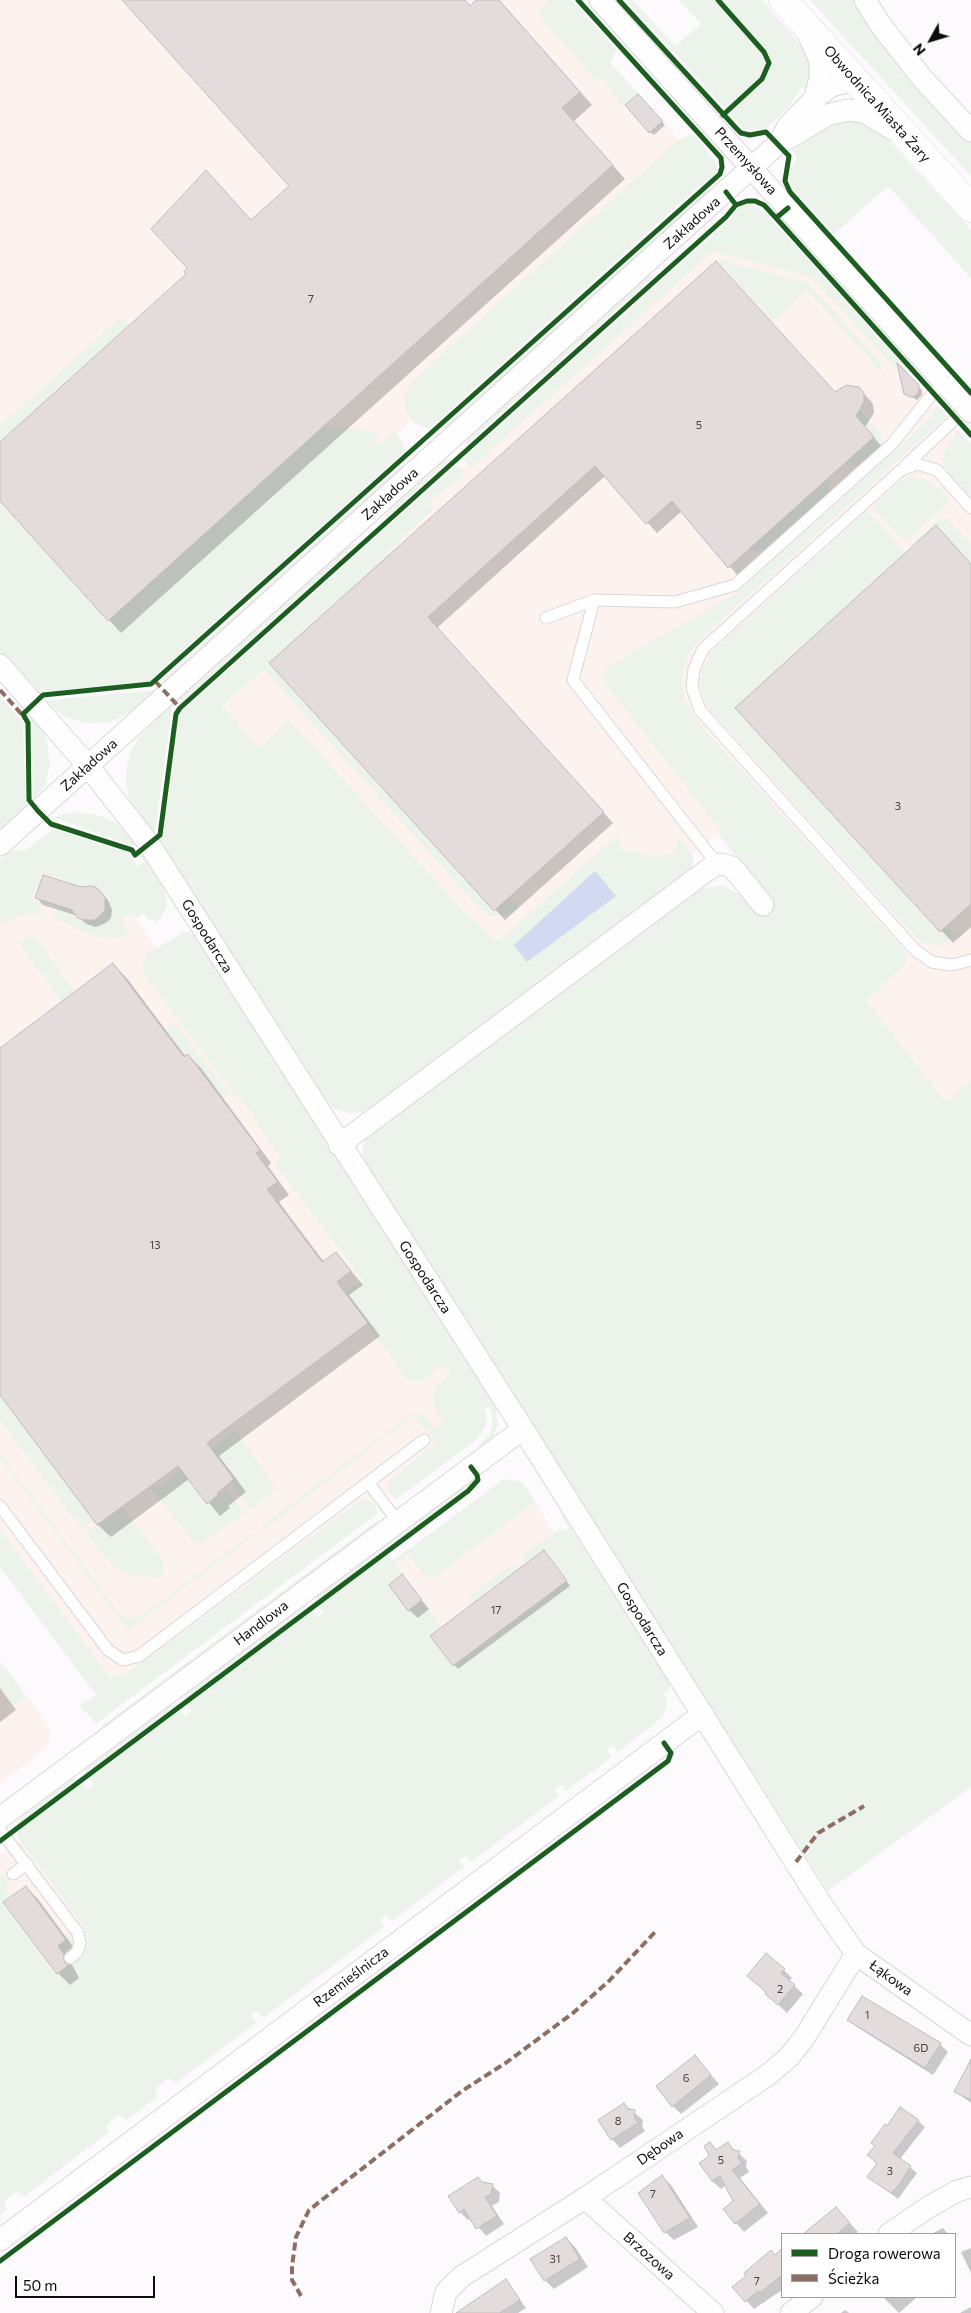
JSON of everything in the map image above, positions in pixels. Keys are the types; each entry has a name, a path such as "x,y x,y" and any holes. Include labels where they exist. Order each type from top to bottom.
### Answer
{"main road":[{"name":"Obwodnica Miasta Żary","path":"791,9 971,208"}],"street":[{"name":"Przemysłowa","path":"600,0 971,412"},
{"path":"867,1 880,24 922,78 971,131"},
{"path":"791,9 814,45 820,61 821,107 864,112 909,140"},
{"name":"Zakładowa","path":"0,845 752,169 780,142 788,126 821,107 831,86 856,80"},
{"name":"Gospodarcza","path":"0,665 88,766 149,844 339,1145 523,1429 824,1908"},
{"path":"339,1145 717,864 732,867 763,905"},
{"name":"Handlowa","path":"0,1818 523,1429"},
{"name":"Rzemieślnicza","path":"0,2240 703,1714"},
{"name":"Łąkowa","path":"824,1908 856,1954 971,2035"},
{"name":"Dębowa","path":"440,2313 446,2292 461,2277 585,2198 768,2074 789,2057 804,2038 856,1954"},
{"path":"890,2233 927,2208 957,2192 971,2187"},
{"name":"Brzozowa","path":"585,2198 713,2313"},
{"path":"792,2313 811,2298"}],"lane":[{"path":"546,618 594,600 675,602 734,585 892,444 933,393 945,383"},
{"path":"952,422 703,649 694,669 692,688 700,710 915,950 932,962 952,965 971,960"},
{"path":"900,471 917,464 937,470 971,508"},
{"path":"594,600 574,680 717,864"},
{"path":"0,1506 108,1650 123,1660 139,1656 424,1440"},
{"path":"368,1482 398,1522"},
{"path":"0,1830 78,1933 80,1943 77,1952 70,1958"},
{"path":"13,1874 27,1864"}],"shaded area":[{"path":"0,0 572,0 617,50 610,63 697,160 393,437 147,676 0,618"},
{"path":"549,0 572,0 617,50 610,62 638,94 625,105 622,105 602,78 597,81 539,16 538,11"},
{"path":"626,0 633,0 675,46 701,24 679,0 762,0 804,49 811,62 812,75 807,90 801,88 788,108 767,128 758,130 744,129"},
{"path":"810,0 855,0 971,141 971,176"},
{"path":"853,120 876,127 971,230 971,278 888,186 834,234 793,189 789,178 790,170 797,157 791,150 809,136 835,122"},
{"path":"694,135 718,164 716,173 710,180 698,187 682,201 429,429 414,423 405,409 404,399 410,383 678,140"},
{"path":"713,189 612,283 608,279 706,191"},
{"path":"748,204 764,211 907,369 905,372 899,373 812,277 713,251 471,468 463,459 731,219 737,208"},
{"path":"744,213 851,310 971,444 971,1134 730,826 528,974 185,718"},
{"path":"716,259 808,283 881,363 882,370 880,371 807,290 773,321"},
{"path":"649,274 653,277 466,445 467,438"},
{"path":"601,285 605,289 452,425 442,429"},
{"path":"122,316 129,325 0,442 0,426"},
{"path":"937,405 947,416 696,643 686,659 682,677 684,698 698,722 905,951 907,955 905,965 866,1000 946,1102 971,1081 971,1787 828,1891 363,1162 362,1149 366,1138 694,889 723,886 742,895 761,916 774,906 719,835 721,831 606,685 603,679 605,670 610,665 735,594 930,419"},
{"path":"859,409 882,435 883,441 882,445 860,465 852,466 845,463 854,414"},
{"path":"323,427 350,427 381,434 374,440 379,446 396,430 406,450 148,682 41,692 39,694 0,651 0,501 108,621"},
{"path":"959,430 971,444 971,499 948,473 943,461 944,452"},
{"path":"447,459 449,461 386,518 392,505 443,460"},
{"path":"404,463 400,473 166,684 163,680"},
{"path":"457,465 464,474 428,504 433,510 387,551 390,555 269,663 494,911 510,897 519,907 510,914 490,916 478,907 263,669 222,706 259,747 289,720 458,905 495,940 500,940 621,832 620,849 650,856 675,853 678,838 694,859 692,867 683,877 368,1111 351,1114 334,1109 323,1099 159,841 162,837 178,715"},
{"path":"908,477 926,479 941,490 950,501 907,540 902,540 872,507 900,481"},
{"path":"827,479 831,490 828,495 765,551 755,552 749,549"},
{"path":"867,511 907,554 737,709 940,932 947,926 956,936 939,945 921,942 904,925 709,709 700,687 702,669 713,650"},
{"path":"941,518 948,519 971,544 971,567 912,549 911,544"},
{"path":"358,543 183,701 178,699 347,546"},
{"path":"155,690 157,692 132,712 110,722 85,723 65,717 47,702 50,700"},
{"path":"0,696 23,722 26,799 30,807 0,833"},
{"path":"170,706 172,709 155,831 153,833 129,799 126,781 127,765 131,751 140,736"},
{"path":"31,717 42,725 46,737 50,764 45,785 35,798 33,795"},
{"path":"78,812 97,815 117,823 128,832 136,845 131,845 52,817"},
{"path":"54,829 127,852 138,867 144,862 140,856 143,853 165,886 167,905 160,920 156,923 153,918 149,920 144,913 136,918 132,912 120,920 128,933 120,938 108,939 85,933 53,917 57,907 61,909 70,882 42,873 33,899 43,902 39,914 20,915 0,925 0,860 11,850 26,850"},
{"path":"38,850 160,913 149,920 144,913 136,919 476,1409 388,1494 115,1698 97,1695 0,1567 0,884"},
{"path":"183,932 189,932 196,937 496,1407 498,1424 492,1440 479,1449 480,1444 489,1435 492,1427 492,1413 488,1406 484,1409 487,1416 486,1426 477,1439 395,1500 387,1491 390,1480 436,1443 414,1415 265,1529 262,1525 413,1413 420,1413 434,1428 443,1421 435,1409 433,1395 439,1383 450,1374 443,1365 421,1381 412,1381 406,1378 345,1293 363,1280 274,1163 281,1157 258,1126 258,1122 238,1095 235,1095 145,975 143,963 146,955"},
{"path":"28,936 36,939 75,992 62,1001 22,948 22,941"},
{"path":"175,1023 229,1094 223,1099 189,1053 184,1056 166,1030"},
{"path":"0,1395 93,1520 82,1529 0,1420"},
{"path":"235,1430 275,1486 273,1492 250,1509 209,1454 209,1450"},
{"path":"0,1453 120,1614 127,1619 140,1617 253,1533 255,1535 128,1630 0,1459"},
{"path":"198,1457 207,1504 226,1489 244,1513 201,1544 192,1541 151,1488 155,1485 158,1488"},
{"path":"474,1476 473,1483 316,1601 316,1594"},
{"path":"504,1479 522,1482 593,1592 452,1684 370,1578"},
{"path":"504,1479 522,1482 535,1502 433,1578 425,1577 408,1554 395,1564 402,1574 389,1585 408,1610 422,1601 442,1627 430,1636 453,1666 567,1581 544,1550 526,1563 521,1557 560,1529 565,1531 569,1528 560,1513 671,1682 669,1689 664,1693 667,1703 663,1717 618,1752 613,1745 607,1750 612,1757 566,1791 561,1784 555,1789 559,1796 471,1862 466,1856 459,1860 464,1867 392,1921 386,1915 380,1920 384,1927 263,2018 257,2011 251,2016 256,2023 176,2083 168,2078 156,2088 157,2097 126,2120 119,2115 106,2125 109,2132 25,2196 17,2191 4,2201 7,2209 0,2215 0,1873 10,1885 5,1889 45,1956 66,1940 64,1937 69,1933 72,1934 73,1945 48,1964 56,1975 83,1955 88,1940 82,1924 20,1841 16,1832 82,1783 87,1790 94,1785 89,1778 180,1710 186,1716 191,1711 187,1705 312,1611 318,1617 324,1612 319,1606 387,1555 393,1561"},
{"path":"364,1500 374,1503 378,1513 96,1724 80,1706 96,1695 0,1567 0,1530 111,1679 117,1675 122,1677 357,1503"},
{"path":"122,1507 163,1560 163,1573 158,1577 135,1576 112,1565 85,1533"},
{"path":"378,1520 375,1528 107,1726 102,1726"},
{"path":"512,1564 517,1570 472,1604 467,1598"},
{"path":"301,1606 308,1606 184,1700 185,1692"},
{"path":"0,1661 51,1729 48,1747 0,1784"},
{"path":"0,1661 26,1696 13,1706 0,1688"},
{"path":"169,1704 177,1705 86,1773 86,1766"},
{"path":"71,1778 78,1779 16,1826 21,1815"},
{"path":"20,1841 102,1947 51,1991 0,1920 0,1855"}],"water":[{"path":"595,871 616,896 527,962 514,945"}],"building":[{"path":"122,0 465,0 470,6 476,0 499,0 580,92 562,108 613,165 108,621 0,501 0,442 186,274 184,272 187,268 151,229 206,170 251,220 289,186"},
{"path":"638,94 663,121 649,133 625,105"},
{"path":"716,261 835,392 846,385 859,387 864,393 864,402 856,416 874,437 728,568 672,501 646,524 595,466 428,617 604,812 494,911 269,663"},
{"path":"897,363 919,385 919,391 916,396 910,397 904,394"},
{"path":"936,525 971,564 971,904 940,932 735,708"},
{"path":"43,875 81,887 92,886 97,888 105,897 105,911 95,920 83,920 78,918 72,910 35,898"},
{"path":"113,963 184,1057 188,1054 260,1150 256,1153 278,1182 267,1189 322,1262 336,1252 351,1271 337,1282 368,1323 207,1443 234,1479 207,1504 178,1466 97,1525 0,1395 0,1048"},
{"path":"544,1550 567,1581 453,1666 430,1636"},
{"path":"402,1574 422,1600 408,1611 389,1585"},
{"path":"26,1886 66,1940 58,1946 64,1954 64,1962 69,1965 57,1974 3,1902"},
{"path":"766,1953 785,1969 781,1973 795,1985 778,2005 747,1976"},
{"path":"862,1996 941,2043 925,2068 847,2020"},
{"path":"695,2055 711,2075 672,2107 656,2086"},
{"path":"971,2059 971,2100 954,2092"},
{"path":"624,2103 628,2109 635,2110 634,2117 638,2123 611,2140 598,2120"},
{"path":"900,2107 919,2120 893,2153 911,2166 899,2185 891,2193 867,2177 877,2163 867,2155 875,2146 871,2143 885,2124 887,2126"},
{"path":"710,2142 716,2150 728,2142 733,2150 740,2151 738,2158 742,2163 732,2170 760,2204 735,2224 723,2209 733,2201 720,2176 712,2181 699,2163 708,2157 709,2155 704,2146"},
{"path":"662,2175 690,2218 664,2233 638,2193"},
{"path":"478,2177 482,2182 493,2184 491,2194 485,2197 497,2216 476,2229 464,2209 459,2213 448,2196"},
{"path":"836,2207 850,2223 838,2233 804,2233"},
{"path":"566,2237 580,2259 544,2281 530,2259"},
{"path":"781,2249 781,2276 760,2293 758,2291 745,2302 732,2287 746,2276 744,2273 771,2250 775,2255"},
{"path":"506,2279 520,2300 500,2313 456,2313"}],"marked path":[{"path":"155,681 180,708"},
{"path":"0,690 25,718"},
{"path":"796,1862 818,1833 864,1806"},
{"path":"301,2296 292,2280 292,2266 296,2237 309,2210 462,2091 507,2062 573,2013 609,1981 656,1931"}],"cycle path":[{"path":"578,0 721,158 722,167 720,174 151,684 43,695 23,714 28,723 29,800 38,811 51,824 132,850 135,855 160,835 176,714 180,708 726,217 736,205"},
{"path":"619,0 741,133 750,135 766,132 789,156 785,181 790,192 971,393"},
{"path":"718,0 764,52 769,63 762,79 723,115"},
{"path":"726,192 736,205 747,201 755,201 764,205 776,218 788,208"},
{"path":"776,218 971,435"},
{"path":"0,1841 468,1491 478,1480 471,1467"},
{"path":"0,2261 668,1761 671,1753 664,1743"}]}
